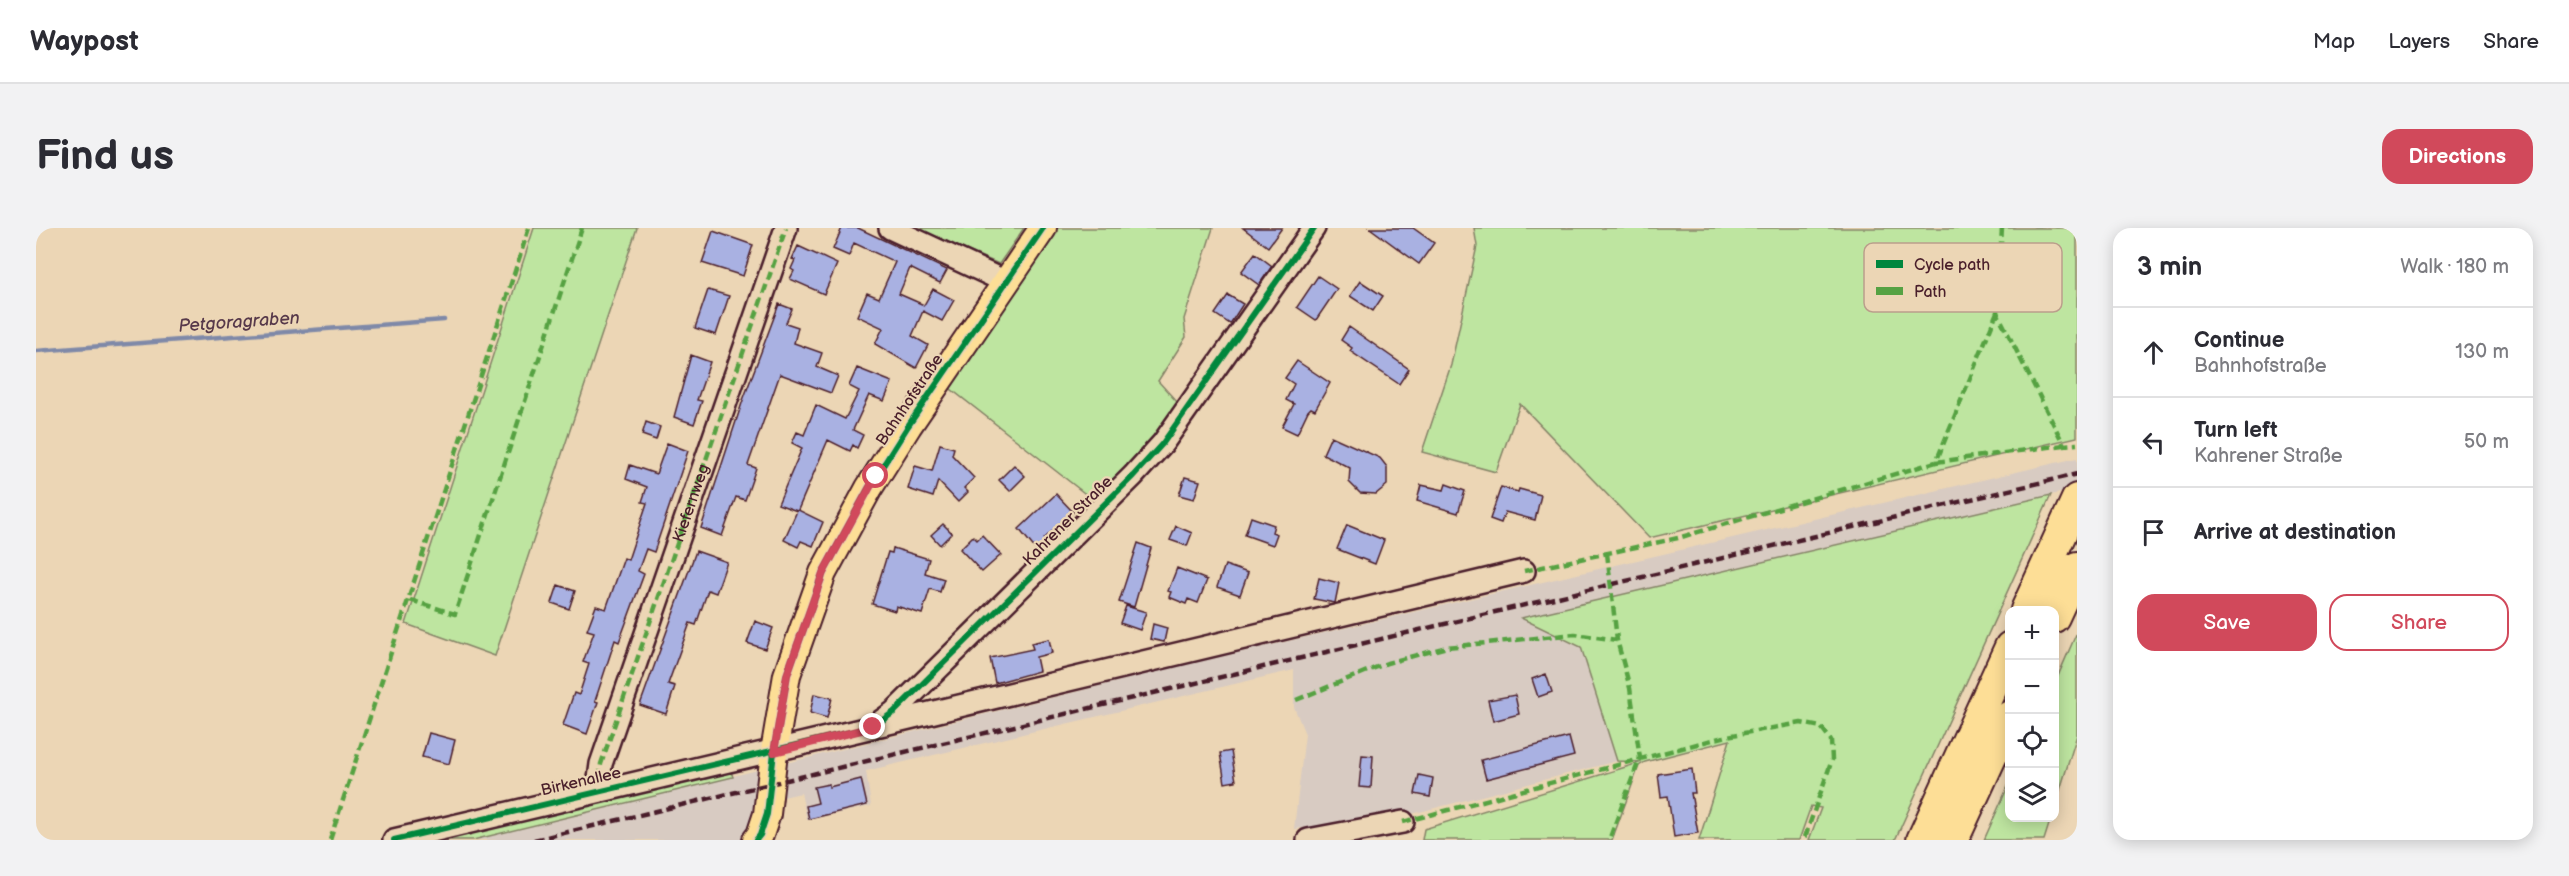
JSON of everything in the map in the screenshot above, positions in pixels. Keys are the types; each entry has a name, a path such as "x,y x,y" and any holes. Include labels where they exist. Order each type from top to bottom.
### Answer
{"highway":[{"path":"2028,606 2077,499"},
{"path":"2059,608 2077,567"},
{"path":"1922,840 2005,658"},
{"path":"1953,840 2005,727"}],"main road":[{"name":"Bahnhofstraße","path":"756,840 767,814 774,752 787,675 831,556 869,488 908,426 1043,228"}],"street":[{"name":"Kiefernweg","path":"599,779 786,228"},
{"path":"890,228 1006,282"},
{"name":"Kahrener Straße","path":"873,727 902,704 1133,476 1162,443 1314,228"},
{"name":"Kahrener Straße","path":"774,752 1524,571"},
{"name":"Birkenallee","path":"394,840 774,752"},
{"path":"1308,840 1403,822"}],"shaded area":[{"path":"2077,458 2077,489 1522,618 1581,647 1617,761 1404,816 1294,829 1305,734 1294,707 1294,670 866,771 871,806 807,820 801,793 761,802 750,831 741,840 473,840 1177,667"}],"green space":[{"path":"534,228 637,228 495,656 406,624"},
{"path":"913,228 1024,228 999,264"},
{"path":"1054,228 1213,228 1184,319 1186,337 1158,381 1178,403 1147,446 1097,503 947,386"},
{"path":"1474,228 2077,228 2077,437 1649,538 1520,404 1496,472 1422,452 1451,365 1477,246"},
{"path":"2051,495 1895,840 1809,840 1821,808 1811,806 1799,840 1699,840 1730,740 1645,762 1639,766 1612,840 1422,840 1424,829 1642,762 1617,761 1581,647 1521,618"},
{"path":"2077,632 2077,735 2059,793 2059,714 2059,674"},
{"path":"730,769 733,777 473,840 408,840"},
{"path":"2005,793 2005,822 2050,822 2044,840 1984,840"}],"building":[{"path":"842,228 858,228 947,270 940,283 910,268 899,294 924,305 933,289 954,300 942,321 923,311 912,336 928,345 916,368 875,344 883,328 857,316 867,293 879,298 895,262 854,243 849,256 833,249"},
{"path":"1243,228 1282,228 1268,247"},
{"path":"1370,228 1413,228 1434,243 1419,264"},
{"path":"713,231 753,245 743,276 702,263"},
{"path":"798,246 837,264 824,294 790,279 794,271 791,269 795,260 792,259"},
{"path":"1255,253 1272,266 1259,285 1241,272"},
{"path":"1318,276 1337,289 1316,320 1297,307"},
{"path":"1360,281 1383,296 1373,311 1350,296"},
{"path":"708,290 729,296 716,335 695,328"},
{"path":"1228,295 1243,304 1230,324 1215,314"},
{"path":"779,304 792,309 786,323 798,327 794,343 822,353 817,367 838,376 831,393 780,374 748,465 756,468 745,500 736,497 722,536 701,528 742,403"},
{"path":"1349,327 1409,369 1399,384 1350,351 1352,348 1341,340"},
{"path":"691,355 710,362 697,400 702,401 694,424 674,417"},
{"path":"1297,361 1330,383 1315,410 1311,408 1308,411 1297,434 1282,427 1294,404 1286,400 1294,384 1285,378"},
{"path":"857,368 892,382 884,401 869,395 853,430 863,435 857,448 853,445 850,451 828,440 798,510 823,522 813,546 801,541 798,547 784,540 797,511 778,504 802,448 792,443 797,432 804,435 816,405 845,419 859,391 849,386"},
{"path":"646,422 660,427 656,440 642,435"},
{"path":"1331,436 1380,458 1387,467 1387,485 1376,494 1360,493 1349,482 1350,468 1323,454"},
{"path":"667,443 688,451 654,552 646,549 638,571 644,574 619,642 615,640 587,734 563,725 574,693 579,695 589,664 583,662 594,632 587,630 596,606 606,609 624,558 628,560 647,503 642,502 647,487 626,479 630,465 656,474"},
{"path":"940,444 954,448 952,455 974,478 964,488 968,492 958,502 938,481 933,497 908,489 915,466 932,471"},
{"path":"1014,465 1025,476 1010,491 999,480"},
{"path":"1185,477 1200,481 1194,499 1179,495"},
{"path":"1446,484 1465,491 1458,513 1417,501 1421,485 1444,490"},
{"path":"1501,487 1541,495 1535,520 1505,512 1501,523 1490,519"},
{"path":"1056,494 1073,512 1044,539 1046,541 1036,550 1019,529"},
{"path":"1251,517 1274,525 1272,532 1277,534 1273,545 1245,535"},
{"path":"943,524 952,533 940,545 931,535"},
{"path":"1347,525 1384,540 1375,564 1337,549"},
{"path":"1176,526 1192,533 1187,546 1170,540"},
{"path":"982,535 1001,555 982,572 960,549 973,536 977,540"},
{"path":"1138,543 1151,548 1134,607 1119,602"},
{"path":"893,548 929,559 925,573 944,579 940,592 930,589 922,614 896,606 895,611 872,604 888,552 892,553"},
{"path":"696,551 727,562 716,593 708,590 696,625 690,623 668,684 675,686 666,714 640,705"},
{"path":"1225,565 1248,573 1240,595 1217,587"},
{"path":"1177,568 1207,580 1198,603 1188,599 1186,604 1169,597 1171,592 1168,591"},
{"path":"1319,578 1339,583 1335,603 1314,599"},
{"path":"558,585 575,591 569,609 552,603"},
{"path":"1126,606 1146,612 1140,630 1120,623"},
{"path":"755,621 773,628 765,649 747,643"},
{"path":"1153,624 1167,628 1164,642 1150,639"},
{"path":"1049,639 1052,653 1036,657 1039,671 995,683 990,658 1033,649 1031,643"},
{"path":"1546,674 1552,692 1538,697 1532,679"},
{"path":"814,694 832,698 827,718 810,713"},
{"path":"1515,695 1519,714 1493,721 1488,700"},
{"path":"429,733 455,740 449,764 422,757"},
{"path":"1569,737 1574,756 1486,779 1481,760"},
{"path":"1231,751 1236,781 1225,783 1220,753"},
{"path":"1362,755 1373,756 1371,788 1359,787"},
{"path":"1692,769 1695,793 1691,793 1698,833 1674,837 1668,796 1661,797 1658,774"},
{"path":"1419,775 1433,778 1430,797 1415,794"},
{"path":"861,779 867,805 809,819 806,806 818,803 814,787 829,784 829,787"}],"waterway":[{"name":"Petgoragraben","path":"36,351 444,320"}],"railway":[{"path":"534,840 2077,474"}],"marked path":[{"path":"330,840 529,228"},
{"path":"410,600 455,614 582,228"},
{"path":"599,779 601,764 786,228"},
{"path":"2001,243 2002,228"},
{"path":"1997,312 2064,445 2077,444"},
{"path":"1524,571 1678,538 1936,462 1997,312"},
{"path":"1936,462 2064,445"},
{"path":"1607,553 1617,640"},
{"path":"1296,700 1387,663 1447,647 1575,634 1617,640 1630,688 1640,758 1609,840"},
{"path":"1403,822 1727,736 1801,723 1821,727 1831,740 1832,760 1804,840"}],"cycle path":[{"path":"756,840 767,814 774,752 787,675 823,573 869,488 908,426 1043,228"},
{"path":"394,840 873,727 894,712 1133,476 1163,443 1314,228"}],"route":[{"path":"873,727 774,752 787,675 823,573 876,476"}]}
